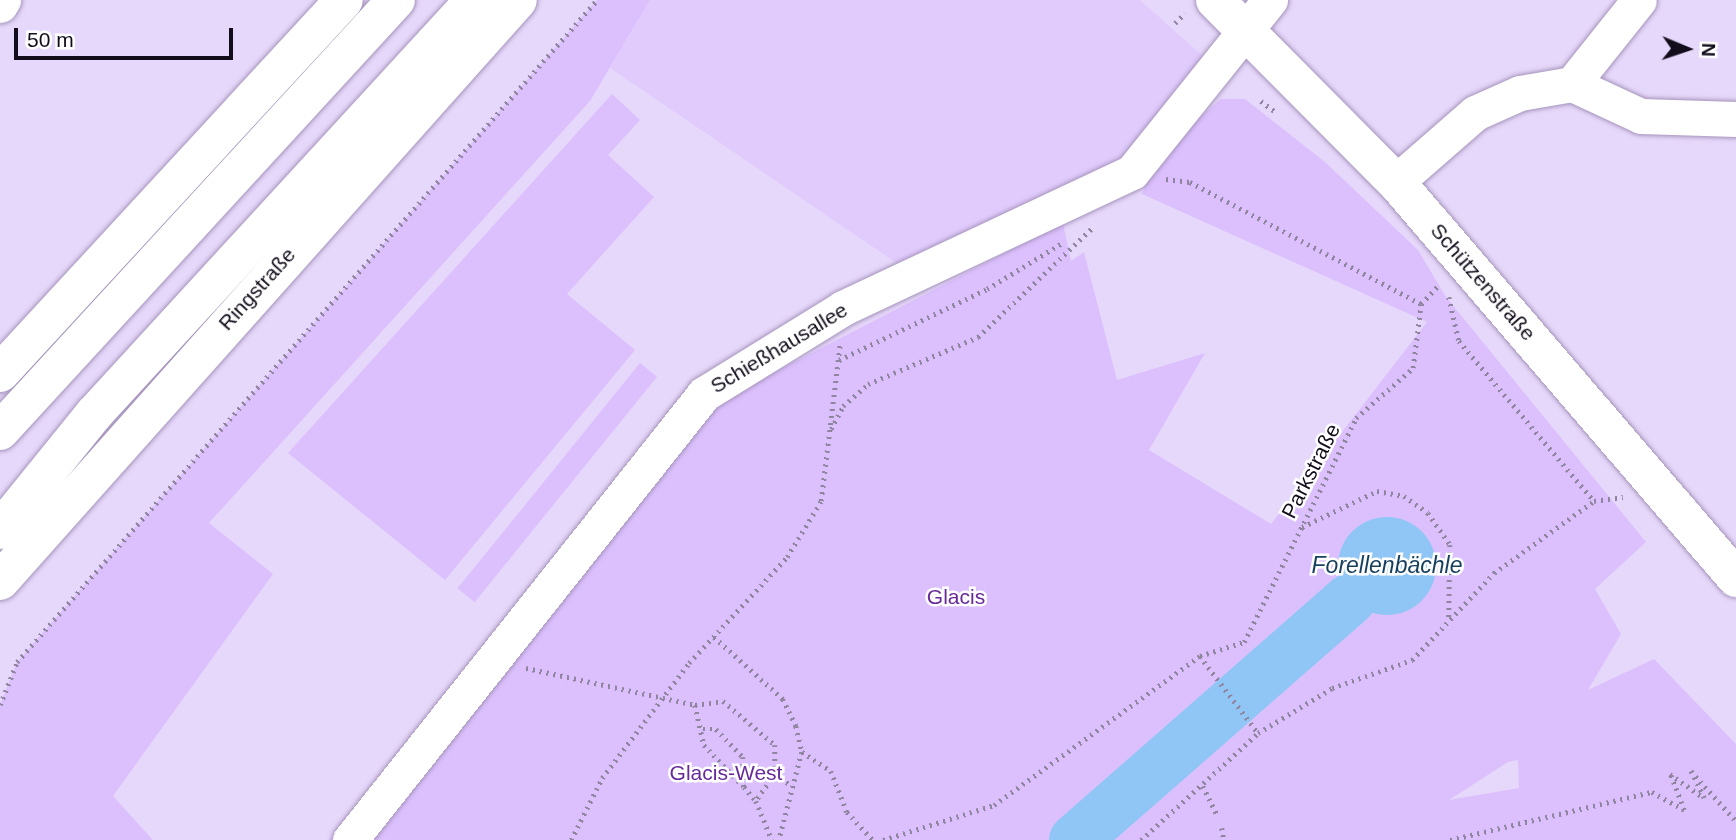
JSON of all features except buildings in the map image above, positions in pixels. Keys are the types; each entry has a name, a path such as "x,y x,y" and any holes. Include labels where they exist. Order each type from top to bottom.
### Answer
{"main road":[{"path":"0,373 344,0"},
{"name":"Ringstraße","path":"0,530 94,414 474,0"},
{"name":"Ringstraße","path":"0,581 517,0"},
{"name":"Schützenstraße","path":"1215,0 1396,181 1736,578"},
{"path":"0,431 384,13"}],"street":[{"path":"0,5 3,0"},
{"name":"Schießhausallee","path":"350,840 494,662 704,394 843,308 1132,172 1248,32 1270,0"},
{"path":"1572,84 1639,0"},
{"path":"1396,181 1475,113 1520,93 1572,84 1641,116 1736,119"}],"path":[{"path":"0,705 18,662 597,0"},
{"path":"1132,172 1190,182 1421,304 1444,279 1459,341 1594,501 1494,573 1412,660 1332,688 1258,733 1142,840"},
{"path":"830,433 843,405 868,384 978,337 1098,222 987,289 839,360"},
{"name":"Parkstraße","path":"883,840 994,805 1200,656 1244,642 1356,418 1413,368 1421,304"},
{"path":"571,840 602,779 666,694 787,557 821,501 843,308"},
{"path":"1300,528 1377,491 1404,496 1428,513 1450,545 1449,621"},
{"path":"714,637 783,699 802,752 779,840"},
{"path":"1200,656 1258,733"},
{"path":"494,662 666,694 695,705 723,701 760,728 775,745 775,774 756,801"},
{"path":"695,705 704,746 756,801 772,840"},
{"path":"702,729 716,729 743,757 744,787"},
{"path":"802,752 831,771 847,812 873,840"},
{"path":"1450,840 1652,792 1684,810 1670,774 1704,799 1691,771 1736,821"},
{"path":"775,774 792,786"},
{"path":"1203,786 1219,817"},
{"path":"1223,828 1224,840"}],"shaded area":[{"path":"650,0 1140,0 1213,65 1148,154 914,275 610,68"}],"green space":[{"path":"597,0 650,0 590,101 209,523 273,574 113,796 153,840 0,840 0,705 17,662"},
{"path":"612,94 640,120 608,155 654,197 567,294 635,350 445,580 288,453"},
{"name":"Glacis","path":"1221,99 1245,99 1325,162 1418,250 1446,297 1646,542 1595,589 1621,634 1588,690 1654,659 1736,744 1736,840 329,840 715,403 1063,223 1071,261 1084,252 1117,380 1205,353 1149,450 1271,524 1427,322 1142,194 1156,155","holes":["1518,760 1519,788 1449,800 1508,762"]},
{"path":"640,363 657,377 475,602 457,588"}],"water":[{"name":"Forellenbächle","path":"1377,517 1397,517 1422,531 1433,547 1436,566 1433,585 1422,601 1397,615 1377,615 1360,607 1346,593 1338,576 1338,556 1346,539 1360,525"}],"waterway":[{"name":"Forellenbächle","path":"1075,840 1350,599"}],"park label":[{"name":"Glacis-West","path":"726,773"}]}
